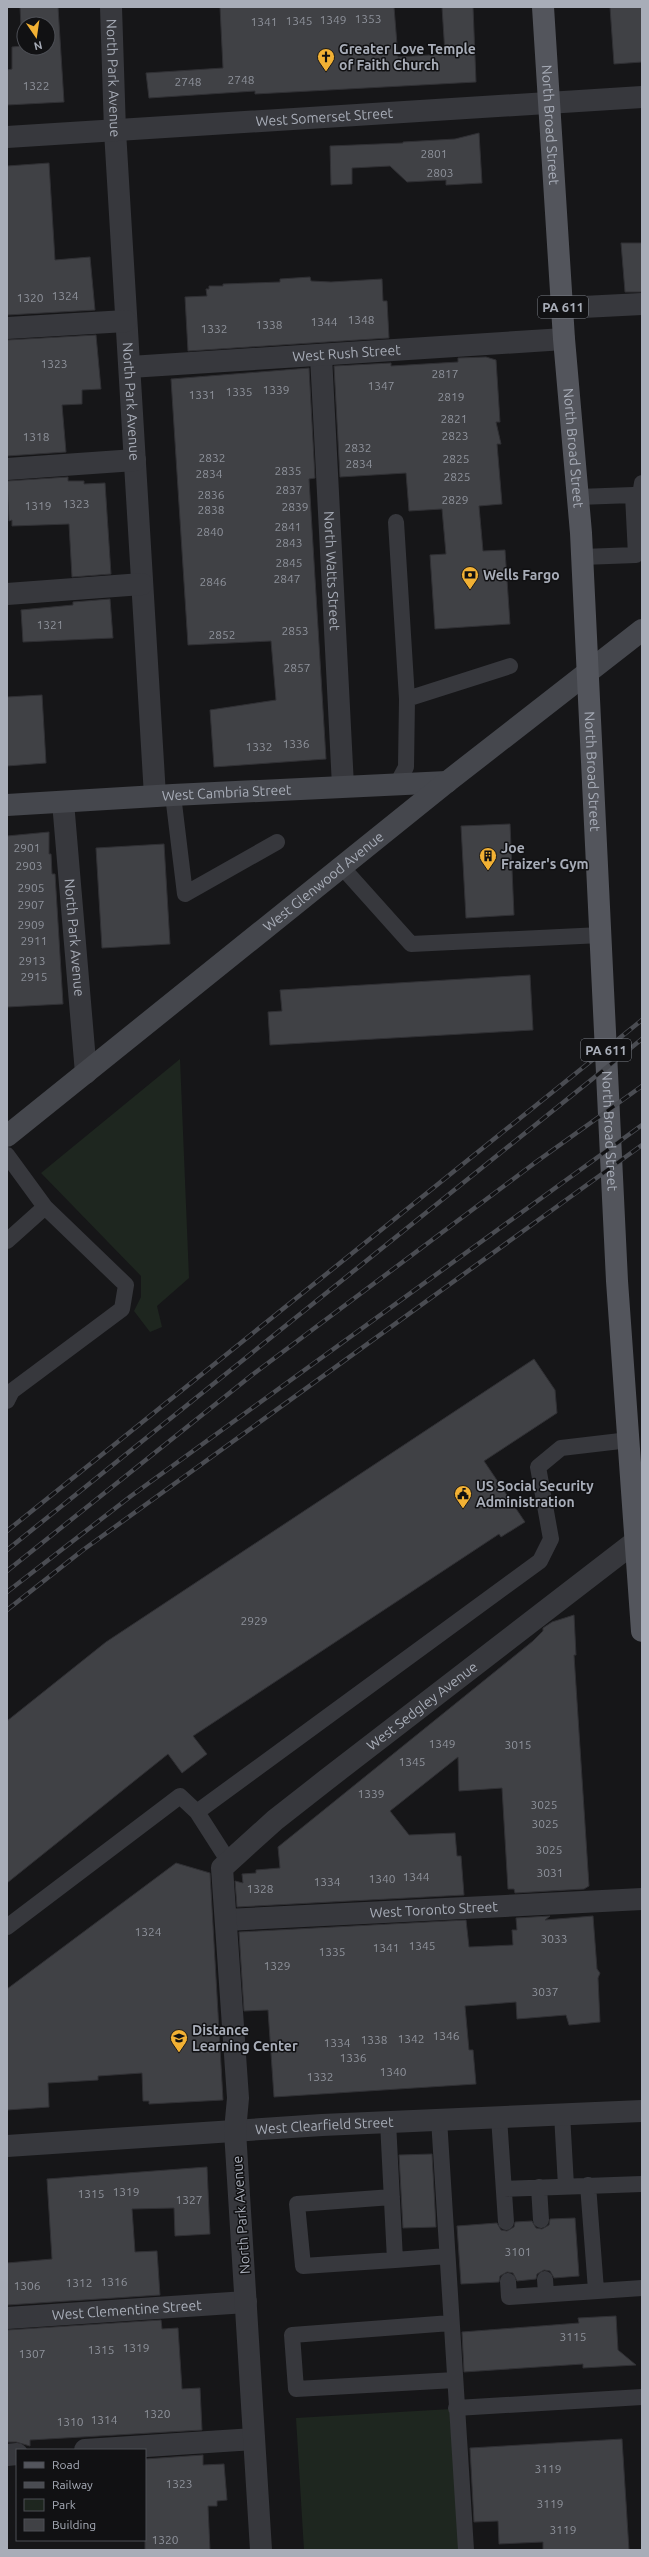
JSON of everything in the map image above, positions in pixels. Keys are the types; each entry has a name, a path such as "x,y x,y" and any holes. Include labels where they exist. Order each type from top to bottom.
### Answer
{"main road":[{"name":"North Broad Street","path":"543,7 564,340 582,557 589,672 617,1281 635,1439 636,1541 642,1631"},
{"name":"West Glenwood Avenue","path":"7,1136 447,782 642,630"},
{"name":"West Cambria Street","path":"7,805 164,795 447,782"}],"street":[{"name":"North Park Avenue","path":"111,7 126,320 142,584 164,795"},
{"name":"West Somerset Street","path":"7,137 642,97"},
{"path":"563,308 642,304"},
{"path":"7,328 126,320"},
{"name":"West Rush Street","path":"130,367 564,340"},
{"name":"North Watts Street","path":"322,356 343,786"},
{"path":"7,469 134,460"},
{"path":"7,594 142,584"},
{"name":"North Park Avenue","path":"63,802 86,1073"},
{"name":"West Sedgley Avenue","path":"226,1871 275,1820 636,1541"},
{"name":"North Park Avenue","path":"226,1871 226,1920 238,2098 235,2131 261,2550"},
{"name":"West Toronto Street","path":"226,1920 642,1899"},
{"name":"West Clearfield Street","path":"7,2146 439,2119 642,2111"},
{"name":"West Clementine Street","path":"7,2318 246,2302"},
{"path":"100,2449 254,2439"}],"lane":[{"path":"578,497 640,494 636,555 582,557"},
{"path":"396,522 407,699 406,767 397,784"},
{"path":"407,699 510,666"},
{"path":"164,795 185,894 277,842"},
{"path":"342,866 411,944 601,935"},
{"path":"7,1155 45,1207 126,1285 122,1309 9,1393"},
{"path":"7,1241 45,1207"},
{"path":"197,1812 540,1561 551,1539 538,1467 561,1448 635,1439"},
{"path":"7,1927 180,1796 197,1812 226,1871"},
{"path":"562,2114 566,2186"},
{"path":"499,2117 506,2222"},
{"path":"439,2119 466,2550"},
{"path":"388,2122 395,2260"},
{"path":"504,2189 642,2184"},
{"path":"588,2185 596,2290"},
{"path":"539,2187 541,2220"},
{"path":"392,2197 297,2204 303,2266 447,2256"},
{"path":"508,2281 509,2297 546,2286 596,2290 642,2288"},
{"path":"451,2323 292,2335 296,2389 455,2380"},
{"path":"456,2408 642,2397"}],"green space":[{"path":"180,1059 189,1278 157,1306 162,1327 150,1332 134,1311 141,1297 141,1276 41,1173"},
{"path":"451,2409 460,2550 304,2550 296,2418"}],"building":[{"path":"20,7 58,7 64,102 7,105 7,70 12,69 12,47 16,47 16,56 56,56 56,16 20,16"},
{"path":"220,7 394,7 398,57 445,54 442,7 473,7 476,82 255,94 255,91 149,98 146,73 223,68"},
{"path":"610,7 642,7 642,62 614,64"},
{"path":"479,133 482,183 446,185 446,180 407,182 390,166 352,168 352,184 331,185 330,146 455,139"},
{"path":"49,163 55,260 90,257 95,310 7,315 7,166"},
{"path":"621,243 642,243 642,292 625,292"},
{"path":"310,277 311,281 331,282 382,279 383,301 387,301 389,338 188,351 185,297 207,296 206,289 209,289 209,286 223,286 223,284 280,282 280,279"},
{"path":"96,335 101,389 82,390 82,404 62,405 66,452 7,456 7,340"},
{"path":"486,357 496,360 500,422 496,422 501,444 497,444 502,504 479,506 483,551 505,550 510,624 435,629 430,555 446,554 442,509 409,511 406,473 340,477 334,366 391,363 391,366 458,362 458,358"},
{"path":"309,368 315,478 309,479 326,759 214,767 210,710 276,700 271,641 188,645 171,379"},
{"path":"68,477 68,481 84,481 84,484 105,483 111,574 72,577 69,524 12,526 12,520 9,521 7,481"},
{"path":"110,599 113,638 23,642 21,610 73,605 73,602"},
{"path":"42,695 46,763 7,766 7,697"},
{"name":"Joe Fraizer's Gym","path":"510,824 514,915 466,918 461,826"},
{"path":"49,832 49,854 51,854 52,874 55,874 63,1004 7,1007 7,836"},
{"path":"164,844 170,944 102,948 96,848"},
{"path":"530,975 533,1030 270,1045 268,1012 282,1011 280,990"},
{"path":"534,1359 555,1390 557,1413 484,1461 525,1522 501,1537 499,1534 193,1736 207,1754 182,1773 168,1754 7,1883 7,1721 106,1642"},
{"path":"574,1615 576,1655 574,1655 589,1886 584,1889 515,1893 514,1889 508,1889 502,1788 459,1791 458,1757 390,1811 409,1835 455,1833 457,1856 461,1856 464,1895 237,1907 235,1881 243,1883 242,1874 256,1873 256,1870 280,1868 278,1847 533,1641 543,1631 543,1628 552,1622"},
{"path":"176,1863 210,1873 223,2100 149,2104 149,2101 143,2101 142,2073 98,2076 98,2080 48,2083 49,2107 7,2110 7,1989"},
{"path":"550,1916 545,1920 593,1916 597,1969 600,1973 598,1978 600,2022 569,2025 566,2015 517,2019 516,2002 465,2006 469,2050 473,2050 476,2084 274,2097 268,2010 244,2011 239,1932 466,1920 469,1947 513,1945 512,1930 517,1930 516,1918"},
{"path":"432,2154 436,2227 403,2228 399,2155"},
{"path":"207,2167 210,2234 175,2236 174,2208 132,2209 135,2252 157,2251 160,2295 7,2305 7,2263 52,2259 47,2179"},
{"path":"575,2218 579,2276 554,2278 550,2271 544,2270 537,2274 536,2279 517,2281 513,2273 507,2272 500,2276 499,2282 461,2284 457,2226 497,2223 501,2230 507,2231 514,2227 515,2222 532,2221 536,2228 542,2229 549,2225 550,2219"},
{"path":"616,2316 618,2350 636,2365 583,2368 583,2364 464,2372 462,2332 579,2323 578,2318"},
{"path":"161,2320 162,2329 178,2328 182,2389 200,2388 202,2430 30,2440 30,2446 16,2442 7,2442 7,2330"},
{"path":"622,2439 629,2550 543,2550 543,2542 499,2544 498,2521 474,2522 470,2448"},
{"path":"203,2455 203,2465 224,2464 227,2500 217,2501 217,2506 208,2506 210,2550 145,2550 146,2459"}],"railway":[{"path":"7,1531 642,1020"},
{"path":"7,1550 642,1039"},
{"path":"7,1571 252,1375 536,1162 642,1086"},
{"path":"7,1592 131,1496 642,1125"},
{"path":"7,1610 83,1550 642,1145"}],"place":[{"name":"Greater Love Temple of Faith Church","path":"326,72"},
{"name":"Wells Fargo","path":"470,590"},
{"name":"Joe Fraizer's Gym","path":"488,871"},
{"name":"US Social Security Administration","path":"463,1509"},
{"name":"Distance Learning Center","path":"179,2053"}]}
